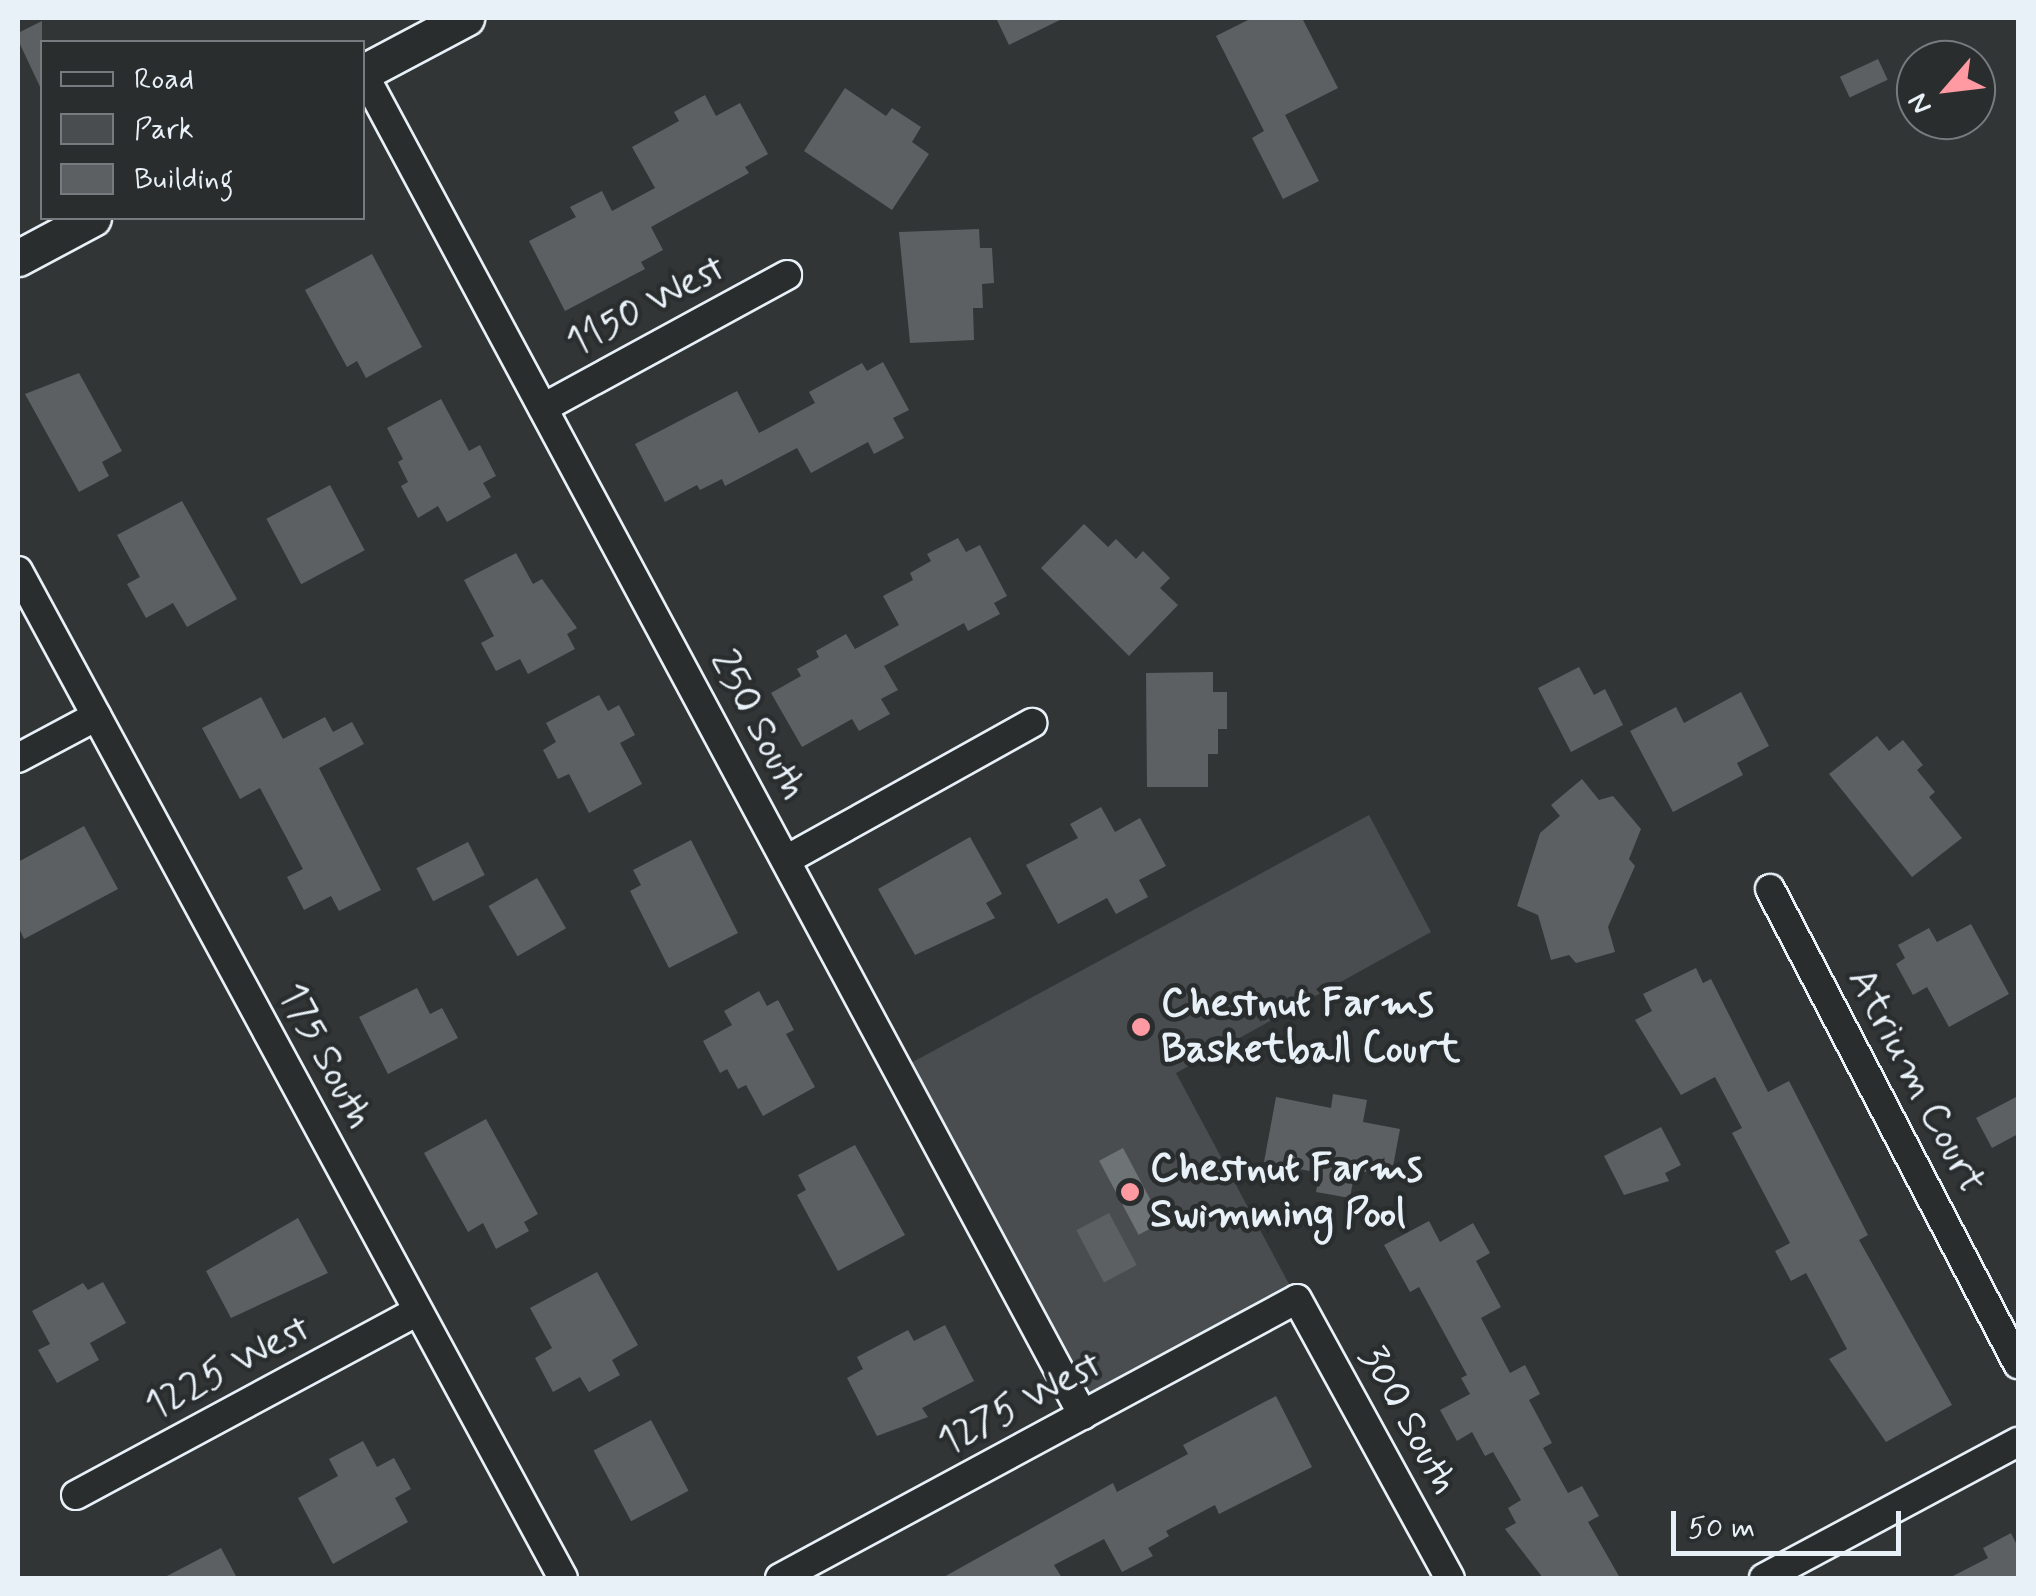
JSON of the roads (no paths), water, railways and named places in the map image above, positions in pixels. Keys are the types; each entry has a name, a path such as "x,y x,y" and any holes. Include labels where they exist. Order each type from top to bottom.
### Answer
{"street":[{"path":"365,72 466,18"},
{"name":"250 South","path":"365,77 1083,1415"},
{"path":"18,258 89,220"},
{"name":"1150 West","path":"543,408 787,275"},
{"name":"175 South","path":"18,571 563,1578"},
{"path":"18,758 96,716"},
{"path":"786,860 1032,722"},
{"name":"Atrium Court","path":"1770,889 2018,1364"},
{"name":"1275 West","path":"780,1578 1297,1299"},
{"name":"300 South","path":"1297,1299 1450,1578"},
{"name":"1225 West","path":"76,1495 418,1311"},
{"path":"1764,1578 2018,1442"}],"place":[{"name":"Chestnut Farms Basketball Court","path":"1141,1027"},
{"name":"Chestnut Farms Swimming Pool","path":"1130,1192"}]}
